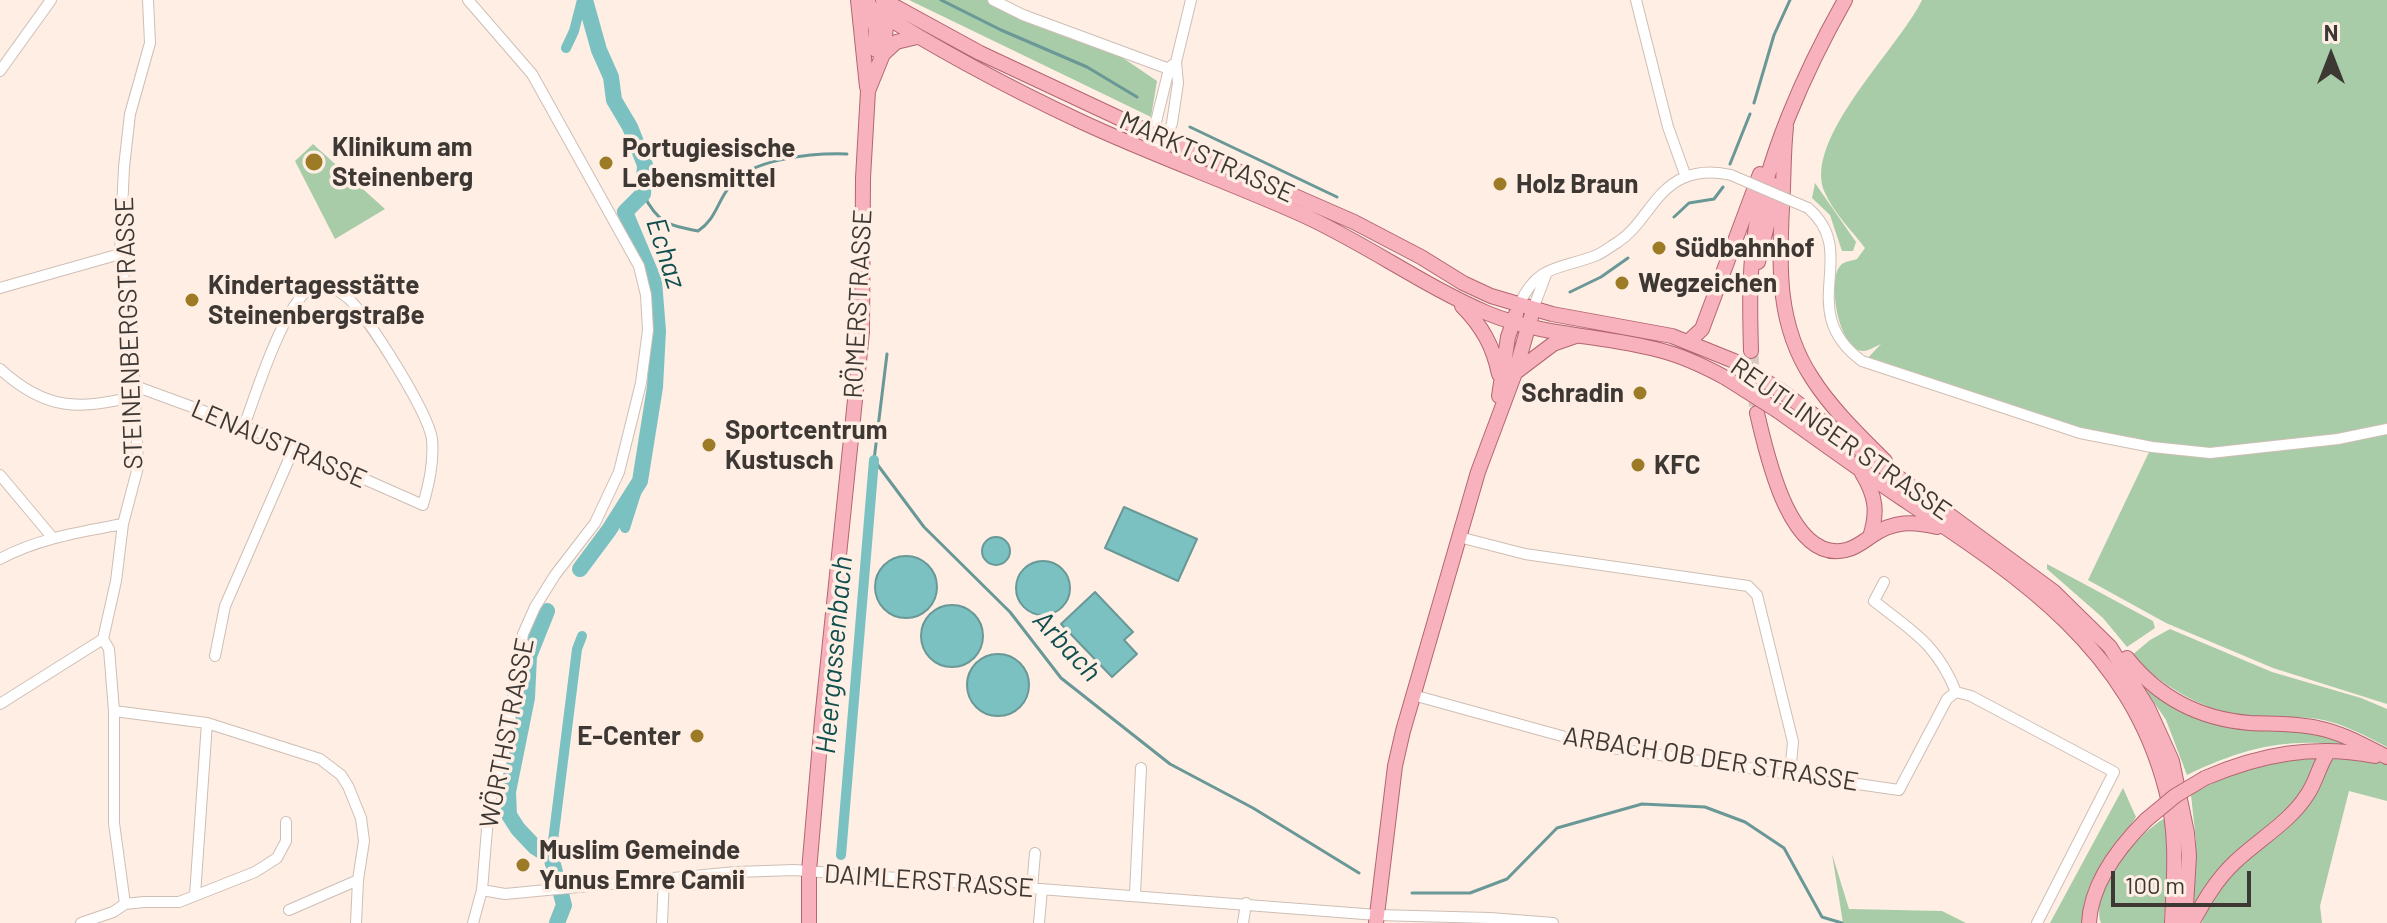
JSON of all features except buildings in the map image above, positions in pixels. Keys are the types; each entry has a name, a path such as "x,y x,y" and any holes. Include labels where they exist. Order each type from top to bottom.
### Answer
{"main road":[{"path":"845,0 861,25"},
{"path":"1751,351 1753,244 1766,182 1823,40 1845,0"},
{"path":"868,91 861,25 869,1"},
{"name":"MARKTSTRASSE","path":"869,1 887,18 917,37 1000,83 1152,152 1310,218 1355,240 1453,297 1520,324"},
{"name":"MARKTSTRASSE","path":"869,1 1159,136 1343,217 1421,257 1463,283 1526,307"},
{"name":"RÖMERSTRASSE","path":"869,1 876,30 876,69"},
{"name":"RÖMERSTRASSE","path":"809,923 809,871 836,569 862,332 863,178 868,91 883,54 887,18"},
{"path":"883,54 896,42 917,37"},
{"path":"1786,127 1782,165 1780,284 1789,332 1802,362 1822,393 1912,490"},
{"path":"1689,341 1702,329 1762,169 1786,127"},
{"path":"1752,286 1782,165"},
{"path":"1453,297 1475,318 1491,343 1501,383"},
{"path":"1493,427 1501,383 1526,307"},
{"name":"REUTLINGER STRASSE","path":"1526,307 1689,341 1734,361 1781,391 2054,592 2102,649"},
{"path":"1377,919 1395,766 1459,537 1493,427 1515,373 1520,324"},
{"name":"REUTLINGER STRASSE","path":"1520,324 1662,350 1726,378 1949,530 2046,602 2102,649"},
{"path":"1515,373 1553,344 1577,336"},
{"path":"1757,413 1782,497 1798,528 1818,547 1844,551 1895,523 1907,522 1949,530"},
{"path":"1859,468 1875,499 1876,511 1870,537"},
{"path":"2102,649 2127,658 2156,689 2200,712 2231,720 2320,728 2344,736 2387,758"},
{"path":"2102,649 2137,716 2166,791 2175,850 2171,919"},
{"path":"2102,649 2148,708 2172,761 2187,833 2185,923"},
{"path":"2090,921 2093,899 2114,857 2146,820 2175,796 2205,778 2268,755 2329,751 2387,758"},
{"path":"2192,923 2208,895 2233,863 2290,815 2307,795 2329,751"}],"street":[{"path":"0,71 51,0"},
{"name":"STEINENBERGSTRASSE","path":"125,904 114,823 114,711 109,649 103,639 116,581 123,524 138,467 132,329 120,254 130,114 150,43 148,0"},
{"name":"WÖRTHSTRASSE","path":"468,0 532,74 639,266 646,295 648,330 641,383 619,472 595,523 549,586 523,634 506,745 489,805 482,890 473,923"},
{"path":"993,0 1023,15 1173,65"},
{"path":"1152,152 1159,136 1173,65 1191,0"},
{"path":"1636,0 1668,127 1686,177"},
{"path":"1159,136 1172,123 1178,83 1173,65"},
{"path":"1526,307 1547,272 1560,264 1598,254 1629,235 1664,190 1686,177 1713,171 1731,175 1808,208 1823,223 1830,242 1827,299 1831,324 1841,343 1862,361 2080,433 2152,447 2210,453 2338,439 2387,429"},
{"path":"0,288 120,254"},
{"name":"LENAUSTRASSE","path":"136,391 244,426 423,505 432,475 432,439 425,416 368,324 349,299 326,285 314,286 303,294 281,330 244,426"},
{"path":"0,369 17,384 45,399 70,405 98,405 136,391"},
{"path":"215,656 225,606 293,450"},
{"path":"0,475 52,537"},
{"path":"0,559 52,537 123,524"},
{"path":"1459,537 1525,554 1748,586 1757,595 1793,742 1790,773"},
{"path":"1884,582 1874,601 1929,645 1946,667 1956,692 1971,696 2114,772 2037,923"},
{"path":"0,704 103,639"},
{"name":"ARBACH OB DER STRASSE","path":"1413,695 1598,746 1899,790 1947,699 1956,692"},
{"path":"114,711 207,723 320,759 341,775 361,818 364,841 356,923"},
{"path":"195,895 207,723"},
{"path":"1135,894 1141,768"},
{"path":"81,923 113,912 125,904 179,902 255,872 277,858 286,841 286,822"},
{"path":"1035,853 1039,923"},
{"name":"DAIMLERSTRASSE","path":"482,890 505,894 736,872 809,871 1246,903 1377,919 1490,918 1553,923"},
{"path":"662,923 664,878"},
{"path":"289,910 358,880"},
{"path":"1243,923 1246,903"}],"green space":[{"path":"909,0 991,0 1098,41 1157,81 1151,117"},
{"path":"1922,0 2387,0 2387,428 2211,451 2081,432 1865,361 1881,344 1863,351 1847,340 1838,314 1835,286 1840,266 1857,259 1865,248 1838,215 1825,193 1821,171 1827,147 1839,121"},
{"path":"313,144 385,209 335,239 295,161"},
{"path":"1815,183 1856,242 1853,251 1842,251 1830,215 1812,198"},
{"path":"2387,430 2387,704 2273,668 2166,623 2088,580 2151,448 2210,454"},
{"path":"2047,564 2153,621 2155,628 2127,647 2103,618 2047,569"},
{"path":"2170,629 2272,672 2361,698 2387,709 2387,747 2354,730 2327,721 2237,714 2189,698 2160,680 2131,656"},
{"path":"2145,689 2163,701 2302,729 2363,748 2315,743 2272,746 2231,756 2187,775 2166,720"},
{"path":"2320,755 2293,805 2223,864 2193,909 2196,841 2191,795 2238,773"},
{"path":"2344,756 2387,763 2387,801 2349,791 2320,906 2322,923 2202,923 2208,904 2230,873 2279,832 2328,761"},
{"path":"2123,788 2136,817 2089,888 2082,923 2050,923"},
{"path":"2165,818 2170,850 2164,923 2101,923 2099,909 2102,894 2118,864 2141,837"},
{"path":"1832,854 1849,909 1942,911 1966,923 1843,923"}],"water":[{"path":"1124,507 1197,539 1178,581 1105,548"},
{"path":"996,537 1006,541 1010,551 1006,561 996,565 986,561 982,551 986,541"},
{"path":"906,556 918,558 928,565 935,575 935,599 928,609 918,616 906,618 894,616 884,609 877,599 875,587 877,575 884,565 894,558"},
{"path":"1043,561 1062,569 1070,588 1062,607 1043,615 1024,607 1016,588 1024,569"},
{"path":"1095,592 1133,632 1124,640 1137,654 1112,677 1061,624"},
{"path":"952,605 964,607 974,614 981,624 981,648 974,658 964,665 952,667 940,665 930,658 923,648 921,636 923,624 930,614 940,607"},
{"path":"998,654 1010,656 1020,663 1027,673 1027,697 1020,707 1010,714 998,716 986,714 976,707 969,697 967,685 969,673 976,663 986,656"}],"waterway":[{"path":"566,48 582,0"},
{"name":"Echaz","path":"580,569 640,481 655,387 658,331 654,281 625,212 643,194 645,165 630,127 614,100 611,77 599,50 585,0"},
{"path":"941,0 1087,67 1137,97"},
{"path":"1754,103 1774,35 1790,0"},
{"path":"1730,164 1750,114"},
{"path":"1190,127 1337,197"},
{"name":"Arbach","path":"643,194 664,221 698,231 709,221 730,186 752,169 801,156 847,154"},
{"path":"1674,217 1689,203 1714,199 1723,187"},
{"path":"1570,292 1601,277 1628,258"},
{"name":"Arbach","path":"887,354 874,460 924,527 1010,612 1061,678 1170,764 1253,808 1359,873"},
{"name":"Heergassenbach","path":"841,855 874,460"},
{"path":"625,528 640,481"},
{"name":"Echaz","path":"547,611 529,656 527,698 508,792 509,815 518,829 535,847 551,857 564,905 557,923"},
{"path":"551,857 577,649 582,636"},
{"name":"Arbach","path":"1412,893 1470,893 1507,879 1557,828 1642,804 1705,807 1745,822 1784,848 1822,917 1842,923"}],"tunnel":[{"path":"1751,351 1756,406"}],"place":[{"name":"Klinikum am Steinenberg","path":"314,162"},
{"name":"Portugiesische Lebensmittel","path":"606,163"},
{"name":"Holz Braun","path":"1500,184"},
{"name":"Südbahnhof","path":"1659,248"},
{"name":"Wegzeichen","path":"1622,283"},
{"name":"Kindertagesstätte Steinenbergstraße","path":"192,300"},
{"name":"Schradin","path":"1640,393"},
{"name":"Sportcentrum Kustusch","path":"709,445"},
{"name":"KFC","path":"1638,465"},
{"name":"E-Center","path":"697,736"},
{"name":"Muslim Gemeinde Yunus Emre Camii","path":"523,865"}]}
